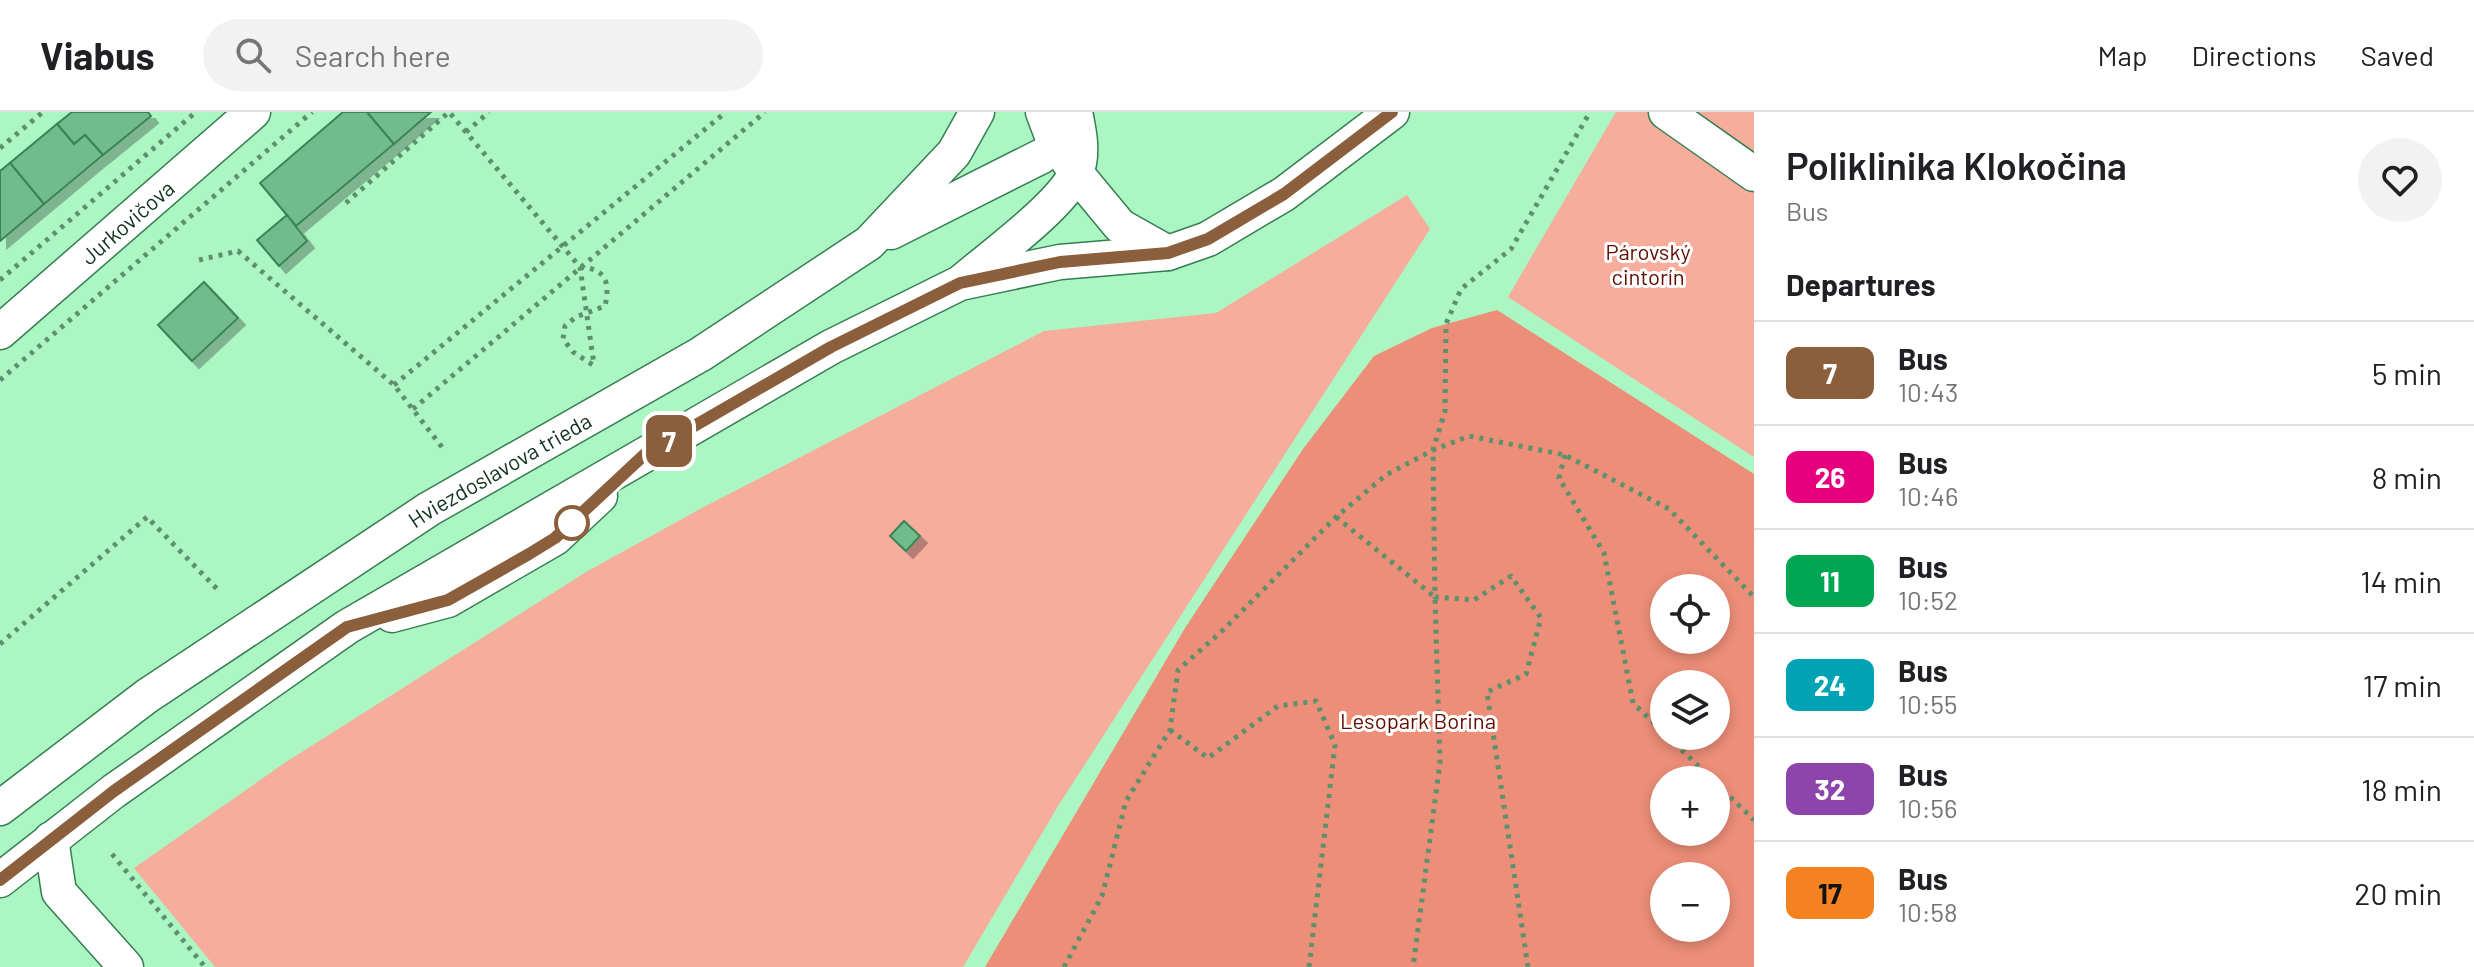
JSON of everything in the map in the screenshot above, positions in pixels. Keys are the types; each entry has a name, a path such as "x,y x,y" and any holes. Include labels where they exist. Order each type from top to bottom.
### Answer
{"street":[{"name":"Jurkovičova","path":"0,332 253,112"},
{"name":"Hviezdoslavova trieda","path":"0,808 147,696 429,509 701,354 869,243 954,153 977,112"},
{"path":"1043,112 1052,136 1076,173 1120,226 1168,253"},
{"path":"0,880 176,746 347,627 831,347 960,283 1052,205 1076,173 1081,143 1075,112"},
{"path":"960,283 1060,262 1168,253 1208,239 1284,194 1392,112"},
{"path":"1666,112 1754,174"},
{"path":"869,243 1042,156"},
{"path":"51,839 59,892 117,960"}],"path":[{"path":"0,148 43,112"},
{"path":"0,280 196,112"},
{"path":"0,380 312,112"},
{"path":"346,203 449,112 580,267 587,314 589,326 594,365 573,352 563,339 565,326 576,317 587,314 605,306 609,289 603,276 594,268 580,267"},
{"path":"466,132 489,112"},
{"path":"394,385 726,112"},
{"path":"413,409 765,112"},
{"path":"1413,967 1440,763 1433,450 1445,411 1446,324 1461,289 1511,249 1590,112"},
{"path":"199,260 238,251 394,385 445,451"},
{"path":"1064,967 1102,896 1126,801 1170,730 1178,670 1222,631 1336,517 1386,475 1433,450 1469,436 1565,455 1669,509 1754,597"},
{"path":"1565,455 1559,478 1604,553 1633,703 1650,719"},
{"path":"0,644 147,517 220,592"},
{"path":"1336,517 1435,597 1474,600 1511,576 1541,618 1526,674 1487,692 1528,967"},
{"path":"1170,730 1208,758 1278,706 1316,701 1335,745 1309,967"},
{"path":"1682,750 1698,766"},
{"path":"1730,797 1754,820"},
{"path":"112,854 205,967"}],"green space":[{"name":"Párovský cintorín","path":"1616,112 1754,112 1754,457 1508,297"},
{"path":"1407,195 1430,229 1058,806 963,967 215,967 134,868 286,762 586,572 700,509 1044,331 1216,313"},
{"name":"Lesopark Borina","path":"1497,310 1754,474 1754,967 985,967 1185,628 1303,449 1374,356 1432,328"}],"building":[{"path":"72,112 148,112 151,116 103,155 85,135 74,144 57,124"},
{"path":"343,112 367,112 394,144 296,226 260,183"},
{"path":"367,112 431,112 394,144"},
{"path":"57,124 74,144 85,135 103,155 44,204 10,163"},
{"path":"10,163 44,204 0,241 0,171"},
{"path":"287,215 307,241 279,266 257,240"},
{"path":"204,282 238,318 192,361 158,325"},
{"path":"904,521 920,536 906,551 890,536"}],"bus line":[{"name":"7","path":"0,880 114,791 347,627 448,600 529,554 555,538 644,455 831,347 960,283 1060,262 1168,253 1208,239 1284,194 1392,112"}]}
